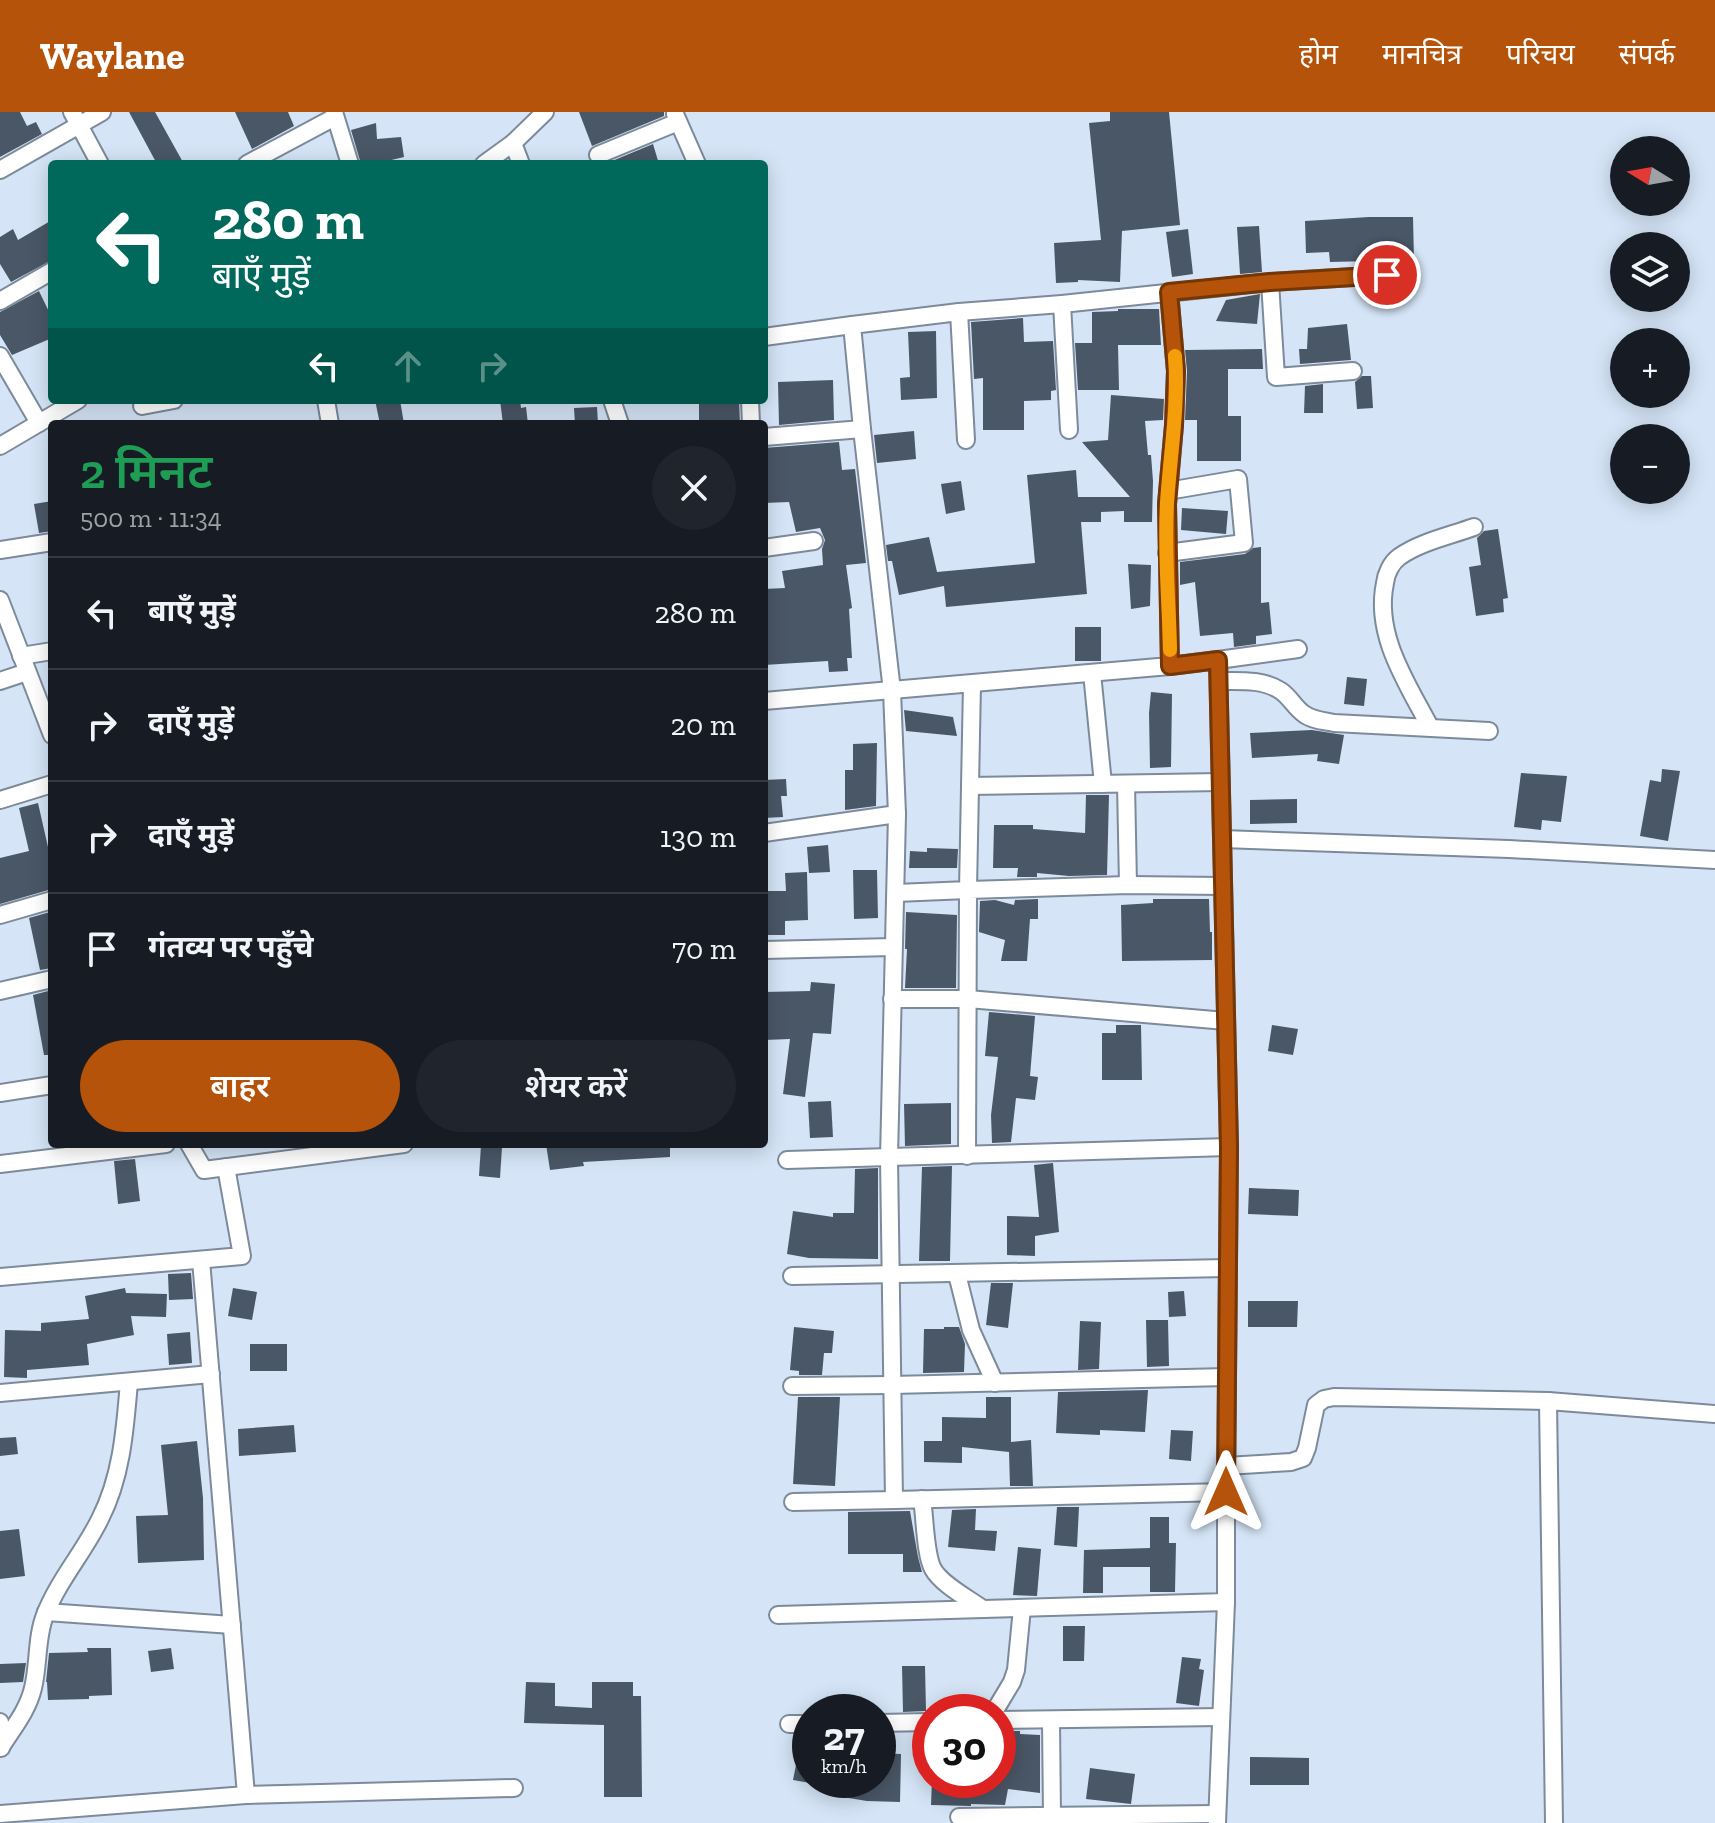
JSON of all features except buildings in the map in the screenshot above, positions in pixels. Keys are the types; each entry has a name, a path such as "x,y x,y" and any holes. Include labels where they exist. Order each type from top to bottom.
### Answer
{"street":[{"path":"0,170 75,118 102,112"},
{"path":"490,160 513,143 545,112"},
{"path":"254,160 334,114 349,160"},
{"path":"598,155 676,117 695,160"},
{"path":"75,118 98,160"},
{"path":"513,143 519,160"},
{"path":"0,301 48,273"},
{"path":"768,336 959,312 1270,282 1387,275"},
{"path":"1270,282 1276,377 1353,371"},
{"path":"1169,292 1176,371 1168,491 1170,666"},
{"path":"1062,304 1069,430"},
{"path":"959,312 966,440"},
{"path":"852,325 892,691 897,814 889,1158 894,1500"},
{"path":"0,356 39,423"},
{"path":"0,446 71,404"},
{"path":"768,437 862,429"},
{"path":"1167,553 1244,543 1238,479 1168,491"},
{"path":"1430,727 1397,663 1383,624 1382,594 1386,574 1396,559 1417,547 1474,527"},
{"path":"768,547 814,541"},
{"path":"0,550 48,543"},
{"path":"0,600 48,725"},
{"path":"768,701 1170,666 1298,649"},
{"path":"21,656 48,652"},
{"path":"959,1817 1216,1818 1226,1602 1229,1147 1218,660"},
{"path":"0,681 27,672"},
{"path":"1092,673 1103,784"},
{"path":"1219,681 1266,684 1280,690 1303,714 1316,720 1489,731"},
{"path":"967,1156 972,684"},
{"path":"970,786 1221,782"},
{"path":"1126,784 1128,885"},
{"path":"0,800 48,785"},
{"path":"768,832 897,814"},
{"path":"1222,839 1715,860"},
{"path":"896,893 1128,885 1223,886"},
{"path":"0,915 48,901"},
{"path":"768,950 893,947"},
{"path":"0,991 48,980"},
{"path":"892,999 968,999 1226,1021"},
{"path":"0,1093 48,1086"},
{"path":"787,1160 1229,1147"},
{"path":"0,1164 133,1148"},
{"path":"191,1148 204,1170 373,1148"},
{"path":"0,1277 242,1256 226,1167"},
{"path":"201,1260 246,1795"},
{"path":"792,1276 1228,1268"},
{"path":"957,1274 973,1338 995,1383"},
{"path":"0,1393 211,1374"},
{"path":"792,1386 1227,1377"},
{"path":"1,1747 33,1691 46,1612 99,1522 116,1482 129,1382"},
{"path":"1226,1466 1291,1462 1303,1458 1316,1405 1334,1397 1548,1401 1715,1414"},
{"path":"1548,1401 1554,1823"},
{"path":"793,1502 1226,1492"},
{"path":"922,1499 933,1569 939,1577 983,1609"},
{"path":"778,1615 1226,1602"},
{"path":"1005,1694 1016,1670 1022,1608"},
{"path":"46,1612 232,1625"},
{"path":"1016,1720 1221,1717"},
{"path":"1051,1720 1052,1816"},
{"path":"0,1722 0,1754"},
{"path":"0,1814 246,1795 514,1788"}],"slow traffic":[{"path":"1170,650 1167,504 1174,425 1175,356"}],"route":[{"path":"1226,1492 1229,1147 1218,660 1170,666 1167,504 1176,371 1169,292 1387,275"}]}
